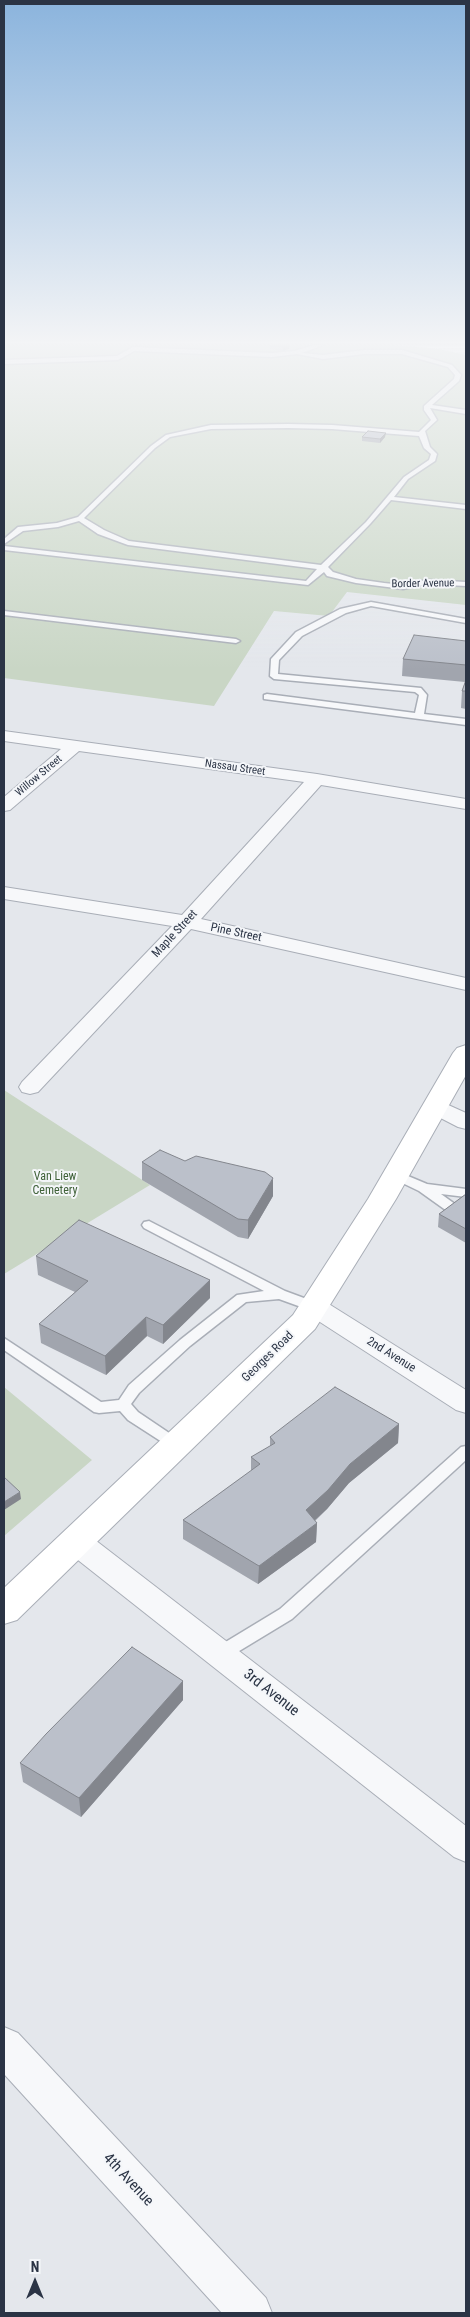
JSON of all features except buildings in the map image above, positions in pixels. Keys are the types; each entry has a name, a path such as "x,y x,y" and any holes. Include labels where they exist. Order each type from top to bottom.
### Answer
{"street":[{"name":"Nassau Street","path":"4,736 316,779 466,804"},
{"name":"Willow Street","path":"4,806 75,746"},
{"name":"Maple Street","path":"30,1087 187,922 316,779"},
{"name":"Pine Street","path":"4,893 187,922 466,984"},
{"name":"Georges Road","path":"4,1610 304,1322 396,1175 466,1053"},
{"path":"435,1106 466,1122"},
{"name":"2nd Avenue","path":"315,1307 466,1403"},
{"name":"3rd Avenue","path":"75,1541 466,1846"},
{"name":"4th Avenue","path":"4,2046 251,2313"}],"lane":[{"path":"4,528 21,529 58,524 80,518 148,453"},
{"path":"4,548 308,583 406,478 432,461 433,453"},
{"path":"389,498 466,507"},
{"name":"Border Avenue","path":"80,518 101,532 128,543 324,568 330,574 356,581 384,585 403,587 427,582 466,584"},
{"path":"4,542 21,529"},
{"path":"419,717 423,695 418,690 274,676 276,659 299,634 343,611 371,604 466,621"},
{"path":"4,614 236,641"},
{"path":"267,697 466,722"},
{"path":"396,1175 466,1209"},
{"path":"424,1188 466,1193"},
{"path":"424,1188 466,1218"},
{"path":"148,1225 280,1294 315,1307"},
{"path":"4,1343 99,1408 123,1405 134,1389 185,1343 242,1298 280,1294"},
{"path":"123,1405 134,1416 176,1445"},
{"path":"220,1654 286,1614 466,1450"}],"green space":[{"path":"4,453 466,453 466,605 347,592 329,616 274,611 214,706 4,678"},
{"name":"Van Liew Cemetery","path":"4,1090 150,1185 4,1274"},
{"path":"4,1387 92,1460 4,1536"}]}
